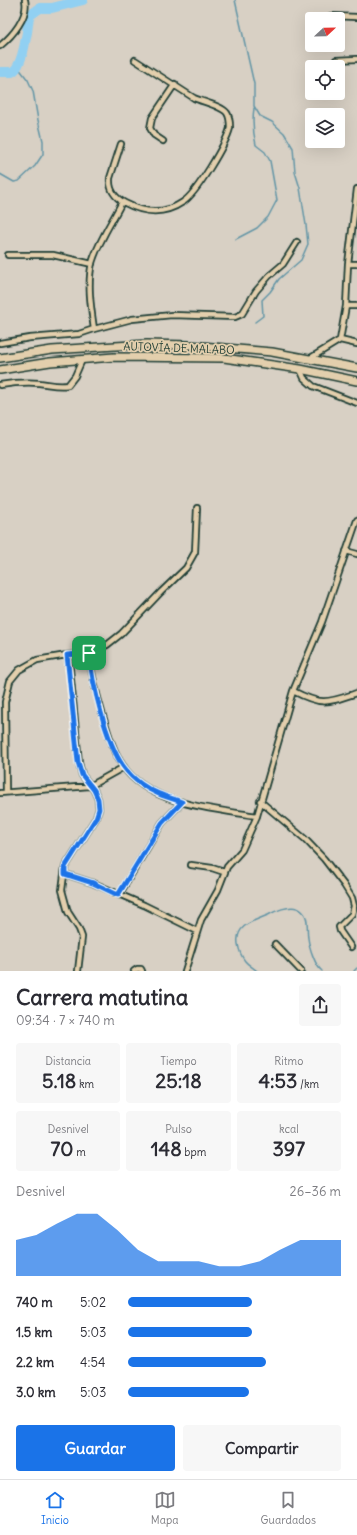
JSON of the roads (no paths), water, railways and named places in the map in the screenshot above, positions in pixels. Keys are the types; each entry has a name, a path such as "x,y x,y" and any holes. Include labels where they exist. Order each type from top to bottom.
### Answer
{"main road":[{"name":"AUTOVÍA DE MALABO","path":"0,358 52,350 147,344 239,348 357,368"},
{"name":"AUTOVÍA DE MALABO","path":"0,370 50,362 114,357 224,358 300,369 357,381"}],"street":[{"path":"0,46 14,33 19,24 24,10 25,0"},
{"path":"345,17 357,17"},
{"path":"121,144 110,178 113,194 122,202 139,210 147,212 164,210 183,202 195,191 225,140 230,126 229,118 220,108 194,98 175,84 135,60"},
{"path":"345,60 357,60"},
{"path":"163,141 154,135 150,128 152,118 175,84"},
{"path":"340,340 346,306 348,264 355,223 357,189"},
{"path":"94,329 90,299 92,264 98,247 122,202"},
{"path":"0,343 30,338 80,334 94,329 140,318 172,315 235,317 242,314 256,291 269,276 283,264 297,242"},
{"path":"8,255 53,255 92,264"},
{"path":"348,264 357,264"},
{"path":"346,306 357,306"},
{"path":"309,359 340,340 357,344"},
{"path":"0,385 38,383 62,386 68,385 75,376 82,360"},
{"path":"300,369 304,378 313,386 357,403"},
{"path":"6,792 5,702 10,681 19,670 37,660 89,653 107,645 121,634 186,568 195,552 198,508"},
{"path":"185,971 191,956 201,920 218,890 224,872 242,850 257,816 260,801 293,691 322,622 357,520"},
{"path":"346,551 357,554"},
{"path":"89,653 91,671 115,752 124,767 141,784 159,795 182,802 257,816"},
{"path":"67,655 78,762 82,775 98,799 99,809 96,818 65,867 62,890 68,912 79,929 82,937 78,971"},
{"path":"293,691 309,700 322,703 331,702 357,693"},
{"path":"0,793 90,786 124,767"},
{"path":"260,801 305,839 324,859 352,898 354,906 352,914 339,927 340,931 351,947"},
{"path":"118,895 162,823 182,802"},
{"path":"191,865 212,868 224,872"},
{"path":"65,874 93,883 144,905 197,931"},
{"path":"275,944 301,971"},
{"path":"134,971 137,969 141,969 142,971"}],"waterway":[{"path":"0,72 12,72 16,69 24,47 29,16 40,8 52,8 83,0"},
{"path":"235,0 254,84 254,106 260,116 272,122 284,133 293,148 295,172 300,188 308,244 301,260 279,279 262,300 263,316 255,322"},
{"path":"0,174 14,182 19,181 35,166 43,154 43,141 33,91 28,80 18,67"},
{"path":"236,239 257,228 268,217 277,200 270,161 265,152 256,145 253,126 254,108"},
{"path":"257,971 246,962 241,955 238,944 239,932 242,928 252,922 278,910 290,907 297,908 306,917 311,951 317,965 322,971"},
{"path":"354,971 357,968"}]}
